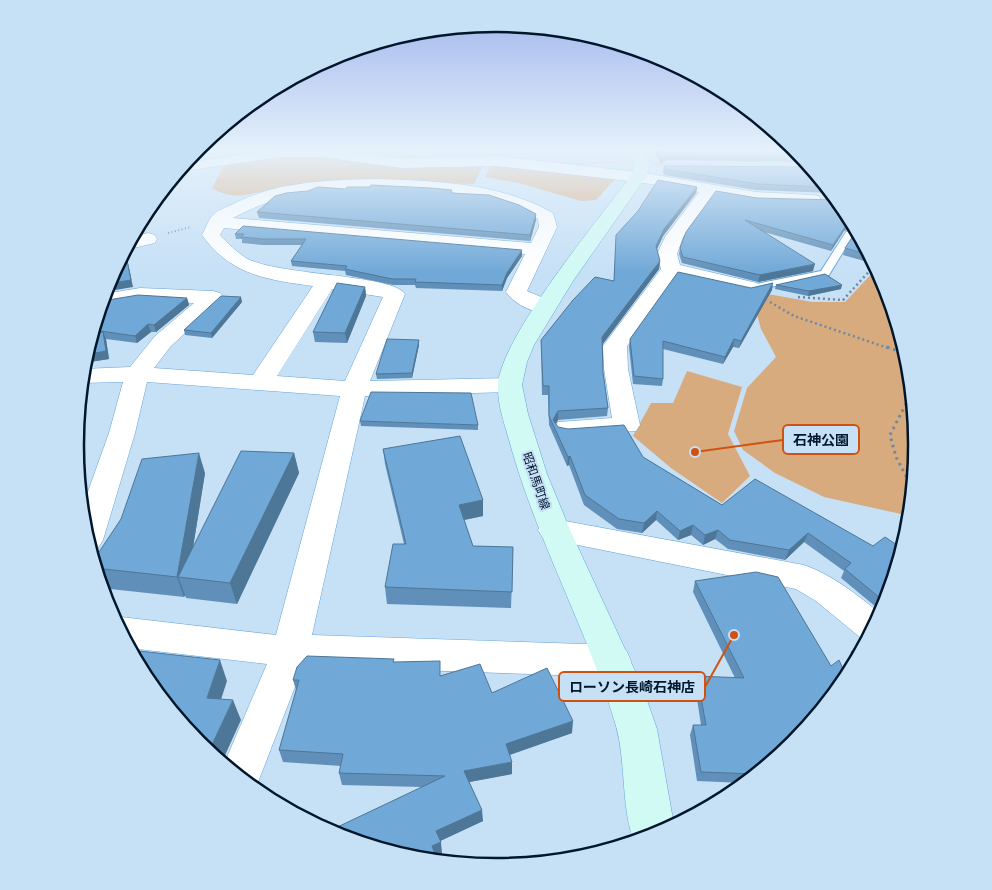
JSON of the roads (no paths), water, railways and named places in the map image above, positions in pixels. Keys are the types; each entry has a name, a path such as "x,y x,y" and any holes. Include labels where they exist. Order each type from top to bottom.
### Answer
{"main road":[{"name":"昭和馬町線","path":"620,191 522,345 515,362 510,385 515,414 533,474 554,530 613,661 637,730 653,827"}],"street":[{"path":"243,770 290,652 354,389 394,294 378,288 244,271 237,261 211,235 218,220 256,200 289,191"},
{"path":"461,191 483,194 536,208 547,218 548,227 516,292 524,298 545,307"},
{"path":"671,269 667,254 674,236 708,191"},
{"path":"723,191 756,197 827,200"},
{"path":"218,220 537,249"},
{"path":"137,242 148,239"},
{"path":"671,269 750,287"},
{"path":"567,428 627,425 613,352 615,346 671,269"},
{"path":"260,383 327,281"},
{"path":"89,514 91,494 122,433 138,374 163,342 217,294 140,294 110,299"},
{"path":"89,376 138,374 354,389 510,385"},
{"path":"554,530 804,578 828,592 868,623"},
{"path":"129,633 290,652 325,650 613,661"}],"lane":[{"path":"750,287 765,286 825,274 849,234"}],"place":[{"name":"石神公園","path":"695,452"},
{"name":"ローソン長崎石神店","path":"734,635"}]}
